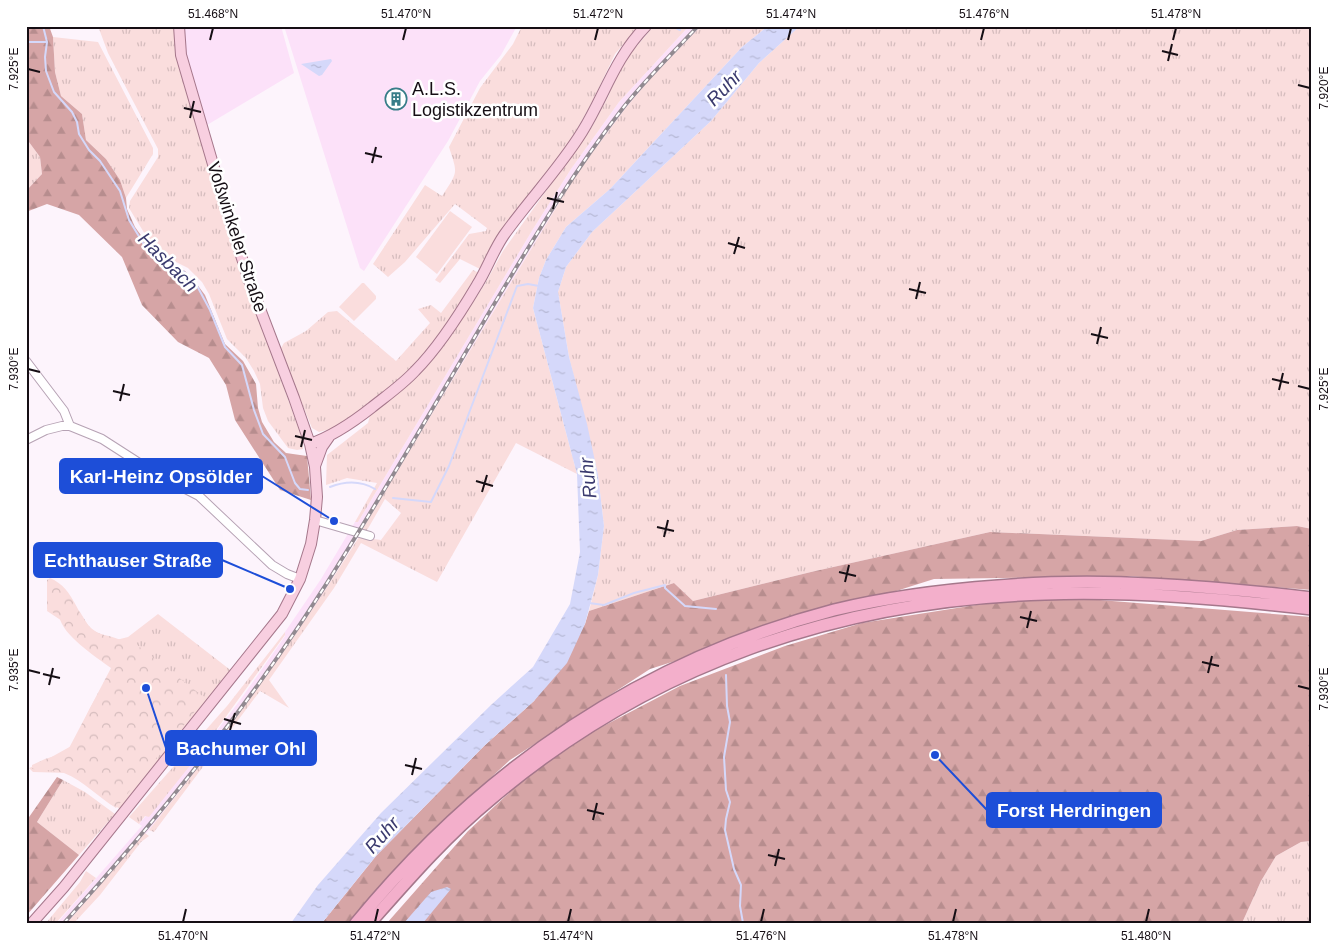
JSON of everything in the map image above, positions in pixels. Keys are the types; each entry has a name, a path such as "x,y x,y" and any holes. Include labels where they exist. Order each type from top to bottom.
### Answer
{"highway":[{"path":"356,923 436,835 483,792 569,726 625,692 686,662 771,629 836,610 898,597 999,586 1089,582 1168,585 1312,598"},
{"path":"370,923 444,842 490,800 546,755 630,702 689,672 775,638 838,620 899,608 1009,596 1089,593 1167,595 1245,601 1312,609"}],"main road":[{"name":"Voßwinkeler Straße","path":"32,923 64,888 282,614 300,579 311,544 315,520 317,483 310,444 240,255 181,55 179,26"},
{"path":"310,444 329,437 356,420 401,384 432,351 477,285 500,241 567,155 583,131 617,63 626,49 646,26"},
{"path":"315,467 322,447 329,437"}],"street":[{"path":"26,361 64,411 70,426"},
{"path":"26,440 56,426 70,426 102,439 158,475 199,496 272,565 300,579"},
{"path":"315,520 370,536"}],"shaded area":[{"path":"183,26 281,26 294,73 207,125 184,55"},
{"path":"284,26 517,26 501,55 480,81 448,141 364,271 360,268"},
{"path":"689,26 701,26 650,79 577,173 320,599 247,703 149,830 67,923 57,923 142,826 139,824 196,758 241,699 285,636 285,632 321,579 355,522 358,522 533,229 571,169 619,102"}],"green space":[{"path":"26,26 49,26 53,37 55,72 61,96 82,114 86,140 106,159 120,180 126,198 127,209 135,227 151,249 165,262 185,271 205,295 225,344 243,361 256,384 258,408 262,422 274,442 286,453 307,456 311,500 280,490 235,420 226,385 209,358 178,342 142,305 122,257 79,215 47,204 26,212 26,191 42,174 40,157 26,138"},
{"path":"98,26 175,26 176,57 247,285 303,441 303,449 288,448 268,421 263,408 260,384 254,371 246,358 227,339 209,294 202,282 188,268 166,257 151,244 129,208 130,201 158,157 158,149 108,53"},
{"path":"522,26 639,26 615,54 571,140 498,238 480,269 460,259 440,283 435,280 469,234 486,231 487,228 455,204 405,262 388,277 373,264 425,185 442,196 451,182 454,177 455,168 449,147 480,88 513,44"},
{"path":"654,26 689,26 619,102 571,169 533,229 358,522 355,522 377,483 347,478 326,485 327,455 368,423 370,415 419,375 452,334 485,284 503,251 592,127 609,95 617,69"},
{"path":"701,26 768,26 742,47 610,189 566,227 546,260 539,278 533,308 577,474 516,443 437,582 361,543 334,588 269,680 289,708 260,691 154,832 149,830 205,759 258,686 310,613 359,537 381,540 401,513 385,499 366,532 362,530 577,173 650,79"},
{"path":"800,26 1312,26 1312,529 1297,526 1237,530 1201,541 990,532 811,572 693,601 674,583 589,611 598,575 604,526 598,475 569,357 558,292 566,267 592,232 711,121 759,63"},
{"path":"53,37 98,42 153,148 153,154 126,198 120,180 106,159 86,140 82,114 61,96 55,72"},
{"path":"26,138 40,157 42,174 26,191"},
{"path":"450,211 472,227 437,274 416,257"},
{"path":"473,270 477,272 478,277 440,334 405,377 341,426 319,432 312,428 281,352 284,343 306,331 328,312 337,311 396,361 430,323 418,309 431,305 441,313"},
{"path":"362,283 376,296 376,299 354,321 339,307"},
{"path":"1297,526 1312,529 1312,590 1129,576 934,579 650,669 510,760 421,842 349,923 322,923 376,856 484,746 534,701 585,624 589,611 674,583 693,601 811,572 990,532 1201,541 1237,530"},
{"path":"50,578 59,583 71,596 84,619 95,631 118,639 132,641 205,698 178,733 178,736 174,736 116,808 71,776 56,771 32,769 32,765 68,750 111,668 80,645 67,631 59,616 47,609 47,580"},
{"path":"51,582 80,612 91,630 116,640 128,637 158,614 233,672 121,810 69,773 33,772 29,768 73,745 90,708 118,658 47,611"},
{"path":"1087,599 1312,617 1312,841 1301,842 1276,856 1261,881 1242,923 387,923 468,831 525,778 592,732 680,686 785,646 862,623 1001,601"},
{"path":"285,632 285,635 196,758 149,817 145,816 139,824 129,817 227,706"},
{"path":"57,777 63,780 37,822 79,855 26,916 27,820"},
{"path":"63,780 85,792 115,814 79,855 37,822"},
{"path":"145,833 149,836 141,842 100,895 74,923 67,923"},
{"path":"1312,841 1312,923 1242,923 1261,881 1276,856 1301,842"},
{"path":"86,871 96,878 56,923 46,923 80,882"}],"water":[{"name":"Ruhr","path":"768,26 800,26 759,63 711,121 592,232 566,267 558,292 569,357 598,475 604,526 598,575 585,624 567,663 534,701 484,746 376,856 322,923 291,923 318,885 381,813 491,705 533,667 570,604 580,552 577,474 533,308 539,278 546,260 566,227 610,189 742,47"},
{"path":"331,59 332,61 322,75 319,76 301,64"},
{"path":"447,887 451,889 423,923 404,923 431,892"}],"waterway":[{"name":"Hasbach","path":"43,26 47,42 46,71 54,92 72,112 77,122 79,134 120,191 129,220 143,243 166,265 184,272 196,284 210,310 225,347 242,365 254,410 263,434 285,457 295,483 300,489 308,490"},
{"path":"672,26 680,30"},
{"path":"26,42 46,42"},
{"name":"Hasbach","path":"393,498 431,502 449,466 517,286 528,284 539,286"},
{"name":"Hasbach","path":"330,487 352,482 364,484 375,489"},
{"path":"589,603 604,605 634,593 665,585 665,588 685,606 716,609"},
{"path":"726,675 727,706 730,722 724,757 726,790 730,802 725,830 734,869 741,885 740,906 743,923"}],"railway":[{"path":"64,923 179,789 284,648 317,599 537,233 570,182 632,97 698,26"}],"place":[{"name":"A.L.S. Logistikzentrum","path":"396,99"},
{"name":"Karl-Heinz Opsölder","path":"334,521"},
{"name":"Echthauser Straße","path":"290,589"},
{"name":"Bachumer Ohl","path":"146,688"},
{"name":"Forst Herdringen","path":"935,755"}]}
